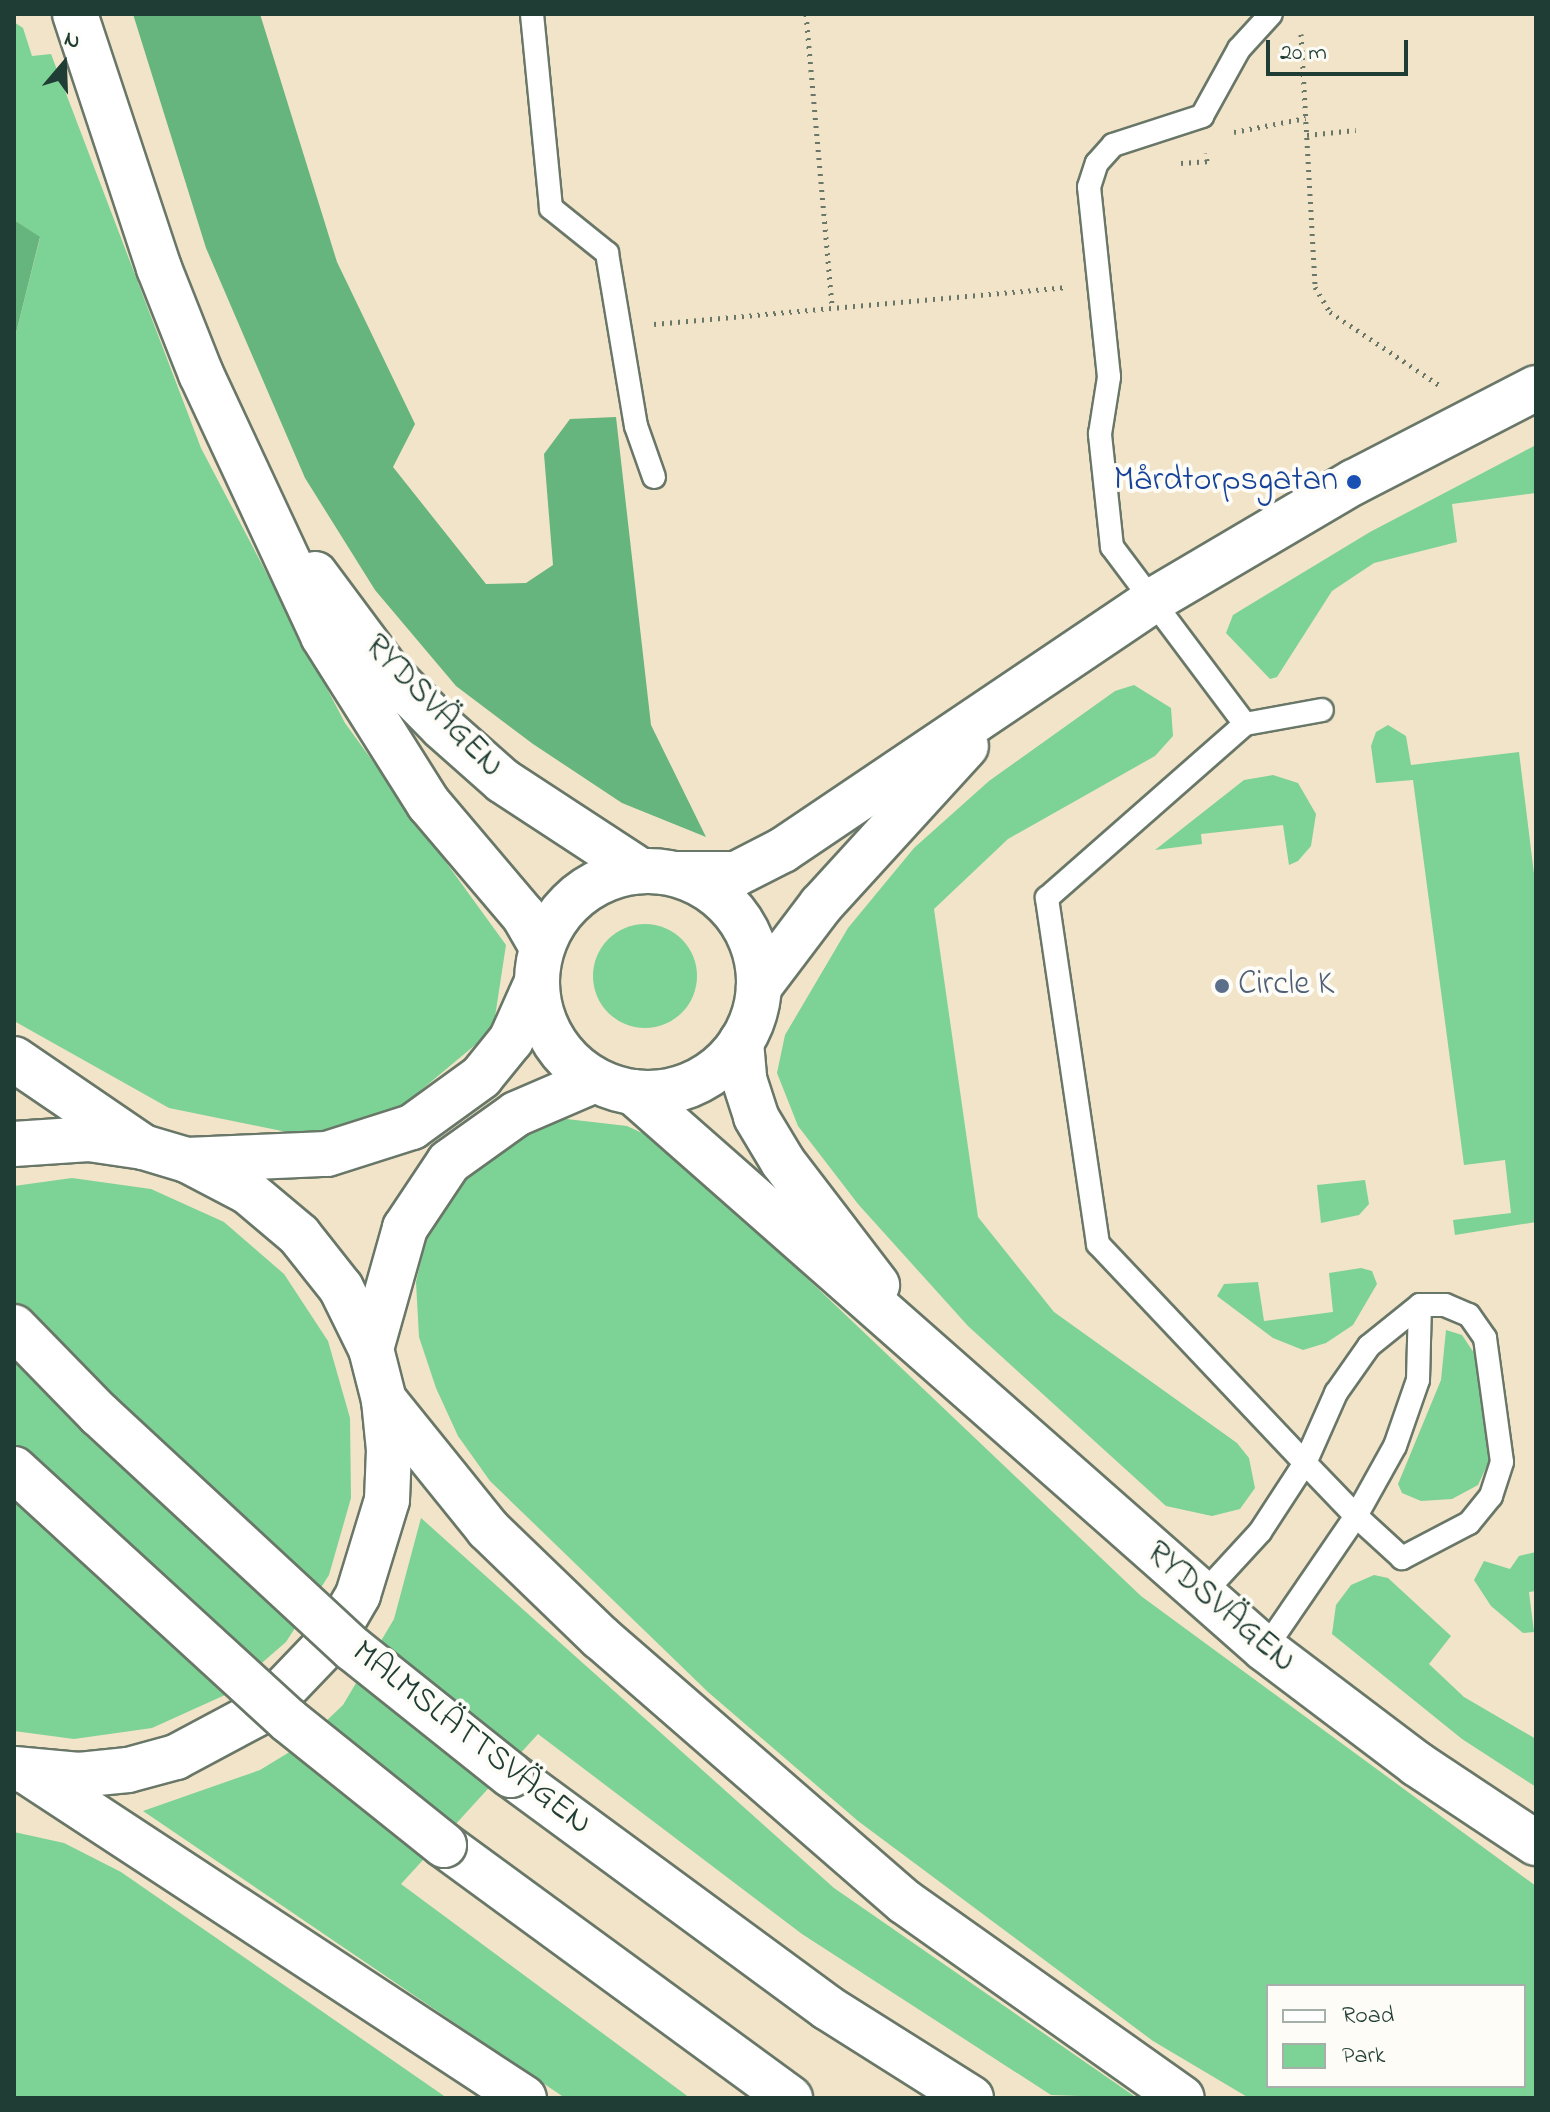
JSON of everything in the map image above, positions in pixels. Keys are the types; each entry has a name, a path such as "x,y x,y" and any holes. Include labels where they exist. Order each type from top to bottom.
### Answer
{"main road":[{"name":"RYDSVÄGEN","path":"75,14 159,268 201,374 323,636 429,804 524,916 539,965"},
{"path":"187,1160 327,1154 412,1127 481,1077 511,1040 558,916 581,892 658,872 736,874 783,850 1150,602 1354,482 1536,388"},
{"name":"RYDSVÄGEN","path":"264,504 388,672 442,727 503,781 658,872"},
{"path":"371,1349 405,1228 449,1162 516,1114 614,1086 673,1090 700,1080 741,1042 759,987 821,905 1016,691"},
{"path":"658,872 715,893 742,923 756,953 759,987"},
{"path":"539,965 554,1041 614,1086"},
{"name":"RYDSVÄGEN","path":"741,1042 744,1079 756,1117 783,1162 924,1348"},
{"path":"14,1059 143,1147"},
{"name":"RYDSVÄGEN","path":"614,1086 924,1348 1265,1649 1417,1764 1536,1843"},
{"path":"14,1144 89,1139 143,1147 187,1160 248,1192 299,1235 341,1288 371,1349 384,1400 387,1500 376,1549 339,1627 301,1677 264,1710 176,1757 128,1770 22,1771"},
{"name":"MALMSLÄTTSVÄGEN","path":"14,1327 99,1414 353,1649 511,1775 828,2008 971,2098"},
{"path":"384,1400 488,1529 600,1637 905,1902 1182,2098"},
{"path":"14,1469 288,1720 444,1845 790,2098"},
{"path":"22,1771 524,2098"}],"lane":[{"path":"532,14 551,208 607,253 636,426 654,477"},
{"path":"1245,724 1150,602 1112,547 1100,434 1109,377 1089,187 1097,163 1113,145 1132,136 1202,116 1239,49 1271,14"},
{"path":"1202,1595 1260,1532 1305,1463 1336,1393 1369,1346 1420,1305 1445,1305 1469,1315 1485,1338 1502,1462 1491,1496 1469,1523 1402,1558 1356,1516 1305,1463 1098,1244 1047,898 1245,724 1322,710"},
{"path":"1265,1649 1356,1516 1395,1446 1418,1380 1420,1305"}],"path":[{"path":"806,14 832,307"},
{"path":"1301,29 1315,287 1330,312 1440,386"},
{"path":"1220,135 1306,118"},
{"path":"1307,135 1356,130"},
{"path":"621,328 1098,284"}],"green space":[{"path":"133,14 260,14 337,262 415,424 393,467 486,584 526,583 553,565 544,454 570,419 616,417 651,725 706,837 622,803 533,744 456,686 375,590 305,478 206,248"},
{"path":"14,22 23,28 32,56 51,54 201,448 345,723 506,945 493,1030 402,1106 306,1136 169,1108 14,1021 14,341 40,238 14,220"},
{"path":"14,220 40,237 14,341"},
{"path":"1536,445 1536,493 1452,504 1457,542 1374,563 1332,591 1277,677 1270,679 1226,633 1233,615 1370,532"},
{"path":"1134,685 1171,708 1173,736 1155,756 1008,839 934,909 978,1217 1054,1312 1237,1443 1249,1458 1255,1488 1240,1509 1212,1516 1166,1506 968,1326 858,1204 798,1126 777,1073 785,1035 848,928 914,848 989,781 1115,691"},
{"path":"1388,725 1406,736 1411,765 1519,752 1536,890 1536,1222 1455,1235 1453,1220 1511,1213 1505,1160 1464,1165 1413,780 1376,783 1371,746 1376,732"},
{"path":"1273,775 1298,783 1316,814 1311,846 1298,861 1289,865 1283,825 1201,834 1202,844 1155,850 1244,780"},
{"path":"645,924 665,928 688,947 697,976 693,996 674,1019 645,1028 625,1024 602,1005 593,976 597,956 616,933"},
{"path":"558,1118 627,1126 666,1144 1141,1596 1536,1886 1536,2098 1249,2098 1153,2041 858,1821 708,1692 490,1481 458,1436 436,1388 419,1337 416,1282 428,1230 455,1192 490,1154"},
{"path":"72,1178 151,1189 224,1222 284,1274 328,1341 350,1418 351,1498 329,1575 286,1642 225,1695 152,1728 74,1739 14,1731 14,1186"},
{"path":"1365,1180 1369,1204 1359,1215 1321,1223 1317,1185"},
{"path":"1361,1268 1372,1271 1377,1284 1353,1325 1326,1343 1303,1350 1273,1338 1217,1296 1224,1284 1258,1282 1264,1321 1333,1312 1329,1273"},
{"path":"1446,1330 1462,1335 1474,1353 1489,1461 1478,1485 1452,1499 1421,1501 1402,1493 1398,1484 1441,1380"},
{"path":"421,1518 834,1888 1137,2098 1051,2095 802,1934 538,1734 401,1884 690,2098 565,2098 143,1811 260,1770 301,1745 343,1705 394,1619"},
{"path":"1536,1552 1536,1591 1529,1592 1534,1632 1523,1633 1491,1606 1474,1580 1484,1561 1510,1569 1519,1556"},
{"path":"1374,1575 1388,1578 1451,1636 1429,1664 1464,1697 1536,1739 1536,1787 1462,1739 1332,1634 1336,1605 1351,1585"},
{"path":"14,1832 64,1843 121,1872 447,2098 14,2098"}],"place":[{"name":"Mårdtorpsgatan","path":"1354,482"},
{"name":"Circle K","path":"1222,986"}]}
